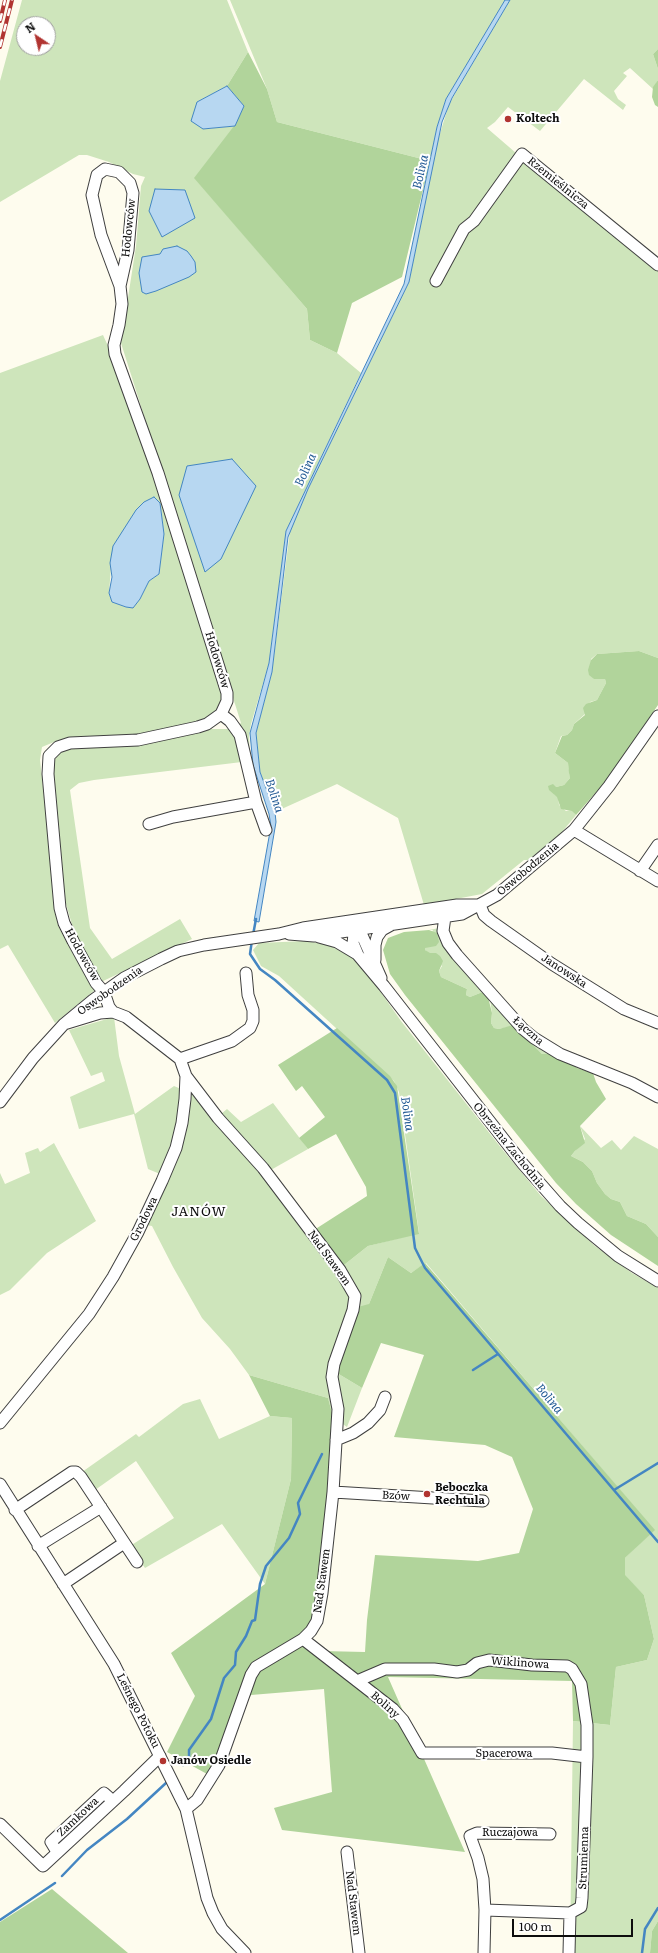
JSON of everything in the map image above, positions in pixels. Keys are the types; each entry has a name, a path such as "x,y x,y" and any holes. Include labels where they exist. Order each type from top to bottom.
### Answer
{"street":[{"name":"Rzemieślnicza","path":"436,280 464,229 474,221 522,154 658,266"},
{"name":"Hodowców","path":"104,992 96,983 64,923 60,908 48,774 49,756 53,751 64,744 138,740 208,724 226,708 227,693 158,473 115,354 114,345 122,304 120,286 101,235 92,195 97,175 105,169 119,172 130,183 133,193 128,250 120,286"},
{"path":"221,714 230,721 240,735 256,802 266,830"},
{"name":"Oswobodzenia","path":"314,936 462,914 497,895 574,830 609,786 658,716"},
{"path":"149,824 173,817 256,802"},
{"path":"574,830 658,881"},
{"path":"640,871 658,845"},
{"name":"Oswobodzenia","path":"279,934 303,928 457,905 480,905"},
{"name":"Janowska","path":"480,905 484,915 491,921 552,964 624,1009 658,1023"},
{"name":"Łączna","path":"446,917 443,931 448,943 516,1022 534,1038 560,1054 632,1083 658,1097"},
{"name":"Oswobodzenia","path":"357,929 362,924 374,918"},
{"path":"343,922 353,925 357,929 352,943 358,954"},
{"name":"Obrzeżna Zachodnia","path":"375,963 375,945 377,937 382,930 392,924"},
{"name":"Obrzeżna Zachodnia","path":"357,929 361,933 384,986"},
{"name":"Oswobodzenia","path":"0,1102 33,1058 64,1024 104,992 145,966 178,951 204,945 279,934 314,936 337,942 358,954"},
{"name":"Obrzeżna Zachodnia","path":"358,954 523,1164 560,1206 618,1256 658,1281"},
{"path":"93,1000 107,1010 126,1018 180,1059 232,1041 250,1028 253,1021 253,1010 248,995 246,973"},
{"path":"104,992 107,1010"},
{"path":"64,1024 107,1010"},
{"name":"Grodowa","path":"0,1423 89,1314 113,1277 138,1232 176,1148 186,1099 186,1076 180,1059"},
{"name":"Nad Stawem","path":"186,1076 218,1118 263,1168 340,1270 355,1296 353,1310 334,1364 332,1377 338,1409 333,1492 322,1593 317,1620 311,1631 303,1639 256,1667 251,1675 219,1764 197,1800 186,1809"},
{"path":"336,1440 353,1433 368,1423 380,1410 385,1397"},
{"path":"15,1510 72,1472 76,1472 81,1477 137,1562"},
{"name":"Leśnego Potoku","path":"0,1484 15,1510 114,1664 186,1809 207,1898 213,1913 222,1929 244,1953"},
{"name":"Bzów","path":"333,1492 483,1501"},
{"path":"38,1546 101,1507"},
{"path":"63,1584 124,1543"},
{"path":"303,1639 357,1681"},
{"name":"Wiklinowa","path":"357,1681 384,1669 434,1669 457,1672 468,1670 477,1663 489,1660 532,1665 568,1666 572,1669 581,1684 587,1725 587,1757"},
{"name":"Boliny","path":"357,1681 393,1709 403,1720 422,1753"},
{"name":"Spacerowa","path":"422,1753 552,1753 587,1757"},
{"name":"Zamkowa","path":"0,1824 43,1866 160,1756"},
{"name":"Strumienna","path":"570,1914 581,1906 582,1898 587,1757"},
{"name":"Ruczajowa","path":"485,1910 483,1879 478,1858 470,1836 476,1833 550,1834"},
{"name":"Nad Stawem","path":"347,1852 359,1953"},
{"path":"484,1953 485,1910 570,1914 569,1953"}],"green space":[{"path":"22,0 227,0 248,52 227,86 197,102 203,129 235,126 195,178 307,309 310,340 337,353 361,373 286,531 269,663 251,724 249,737 250,761 94,780 79,783 70,790 90,928 112,959 180,919 192,939 101,982 75,935 64,897 52,772 53,763 59,753 71,748 140,745 210,729 231,729 241,723 121,343 136,246 141,186 145,177 133,174 109,162 87,155 79,155 0,202 0,81 16,22 16,56 56,56 56,16 18,16"},
{"path":"230,0 505,0 446,99 437,127 430,161 277,122 267,89"},
{"path":"510,0 658,0 658,49 653,54 658,69 658,80 653,89 630,68 623,73 627,76 614,91 618,99 626,105 623,110 584,79 540,131 508,107 495,122 487,128 516,153 515,158 539,172 658,271 658,658 639,651 597,654 591,659 594,679 605,679 606,683 597,700 590,702 585,714 574,724 572,730 567,735 561,736 555,753 568,763 570,778 564,785 556,787 554,794 558,797 559,805 566,811 572,810 576,815 557,838 528,860 524,860 482,894 424,905 398,818 337,784 275,812 260,772 256,733 272,672 290,531 308,489 409,282 438,140 449,104"},
{"path":"658,49 658,69 653,54"},
{"path":"248,52 267,89 277,122 430,161 402,277 352,303 337,353 310,340 307,309 194,178 234,126 244,106 227,86"},
{"path":"658,80 658,107 655,105 652,97 653,87"},
{"path":"103,335 112,355 153,469 224,698 221,707 206,721 140,735 99,738 75,737 54,742 42,747 40,760 54,888 95,990 55,1023 8,945 0,949 0,373","holes":["154,497 160,503 164,534 159,574 149,581 140,599 133,607 126,607 112,602 109,593 112,555"]},
{"path":"639,651 658,658 658,705 606,781 576,815 572,811 561,809 557,797 549,790 548,786 553,784 556,787 564,785 570,778 568,763 555,753 562,736 567,735 572,730 574,724 585,715 583,708 586,704 597,700 606,683 605,679 594,679 589,675 588,670 591,660 597,654"},
{"path":"439,928 553,1054 542,1054 513,1026 499,1029 494,1028 491,1023 492,1013 490,999 480,993 470,997 466,995 467,989 441,977 439,971 442,966 424,948 433,930 429,930"},
{"path":"429,930 437,933 439,942 436,946 425,948 425,950 430,953 436,953 443,961 439,971 441,977 467,989 466,995 470,997 480,993 487,993 492,1013 491,1023 494,1028 499,1029 513,1025 542,1054 553,1054 573,1063 577,1068 593,1073 596,1082 606,1099 580,1126 585,1143 571,1156 583,1162 592,1171 597,1183 605,1194 611,1199 620,1202 627,1216 646,1224 658,1237 658,1266 611,1235 576,1204 556,1183 405,995 390,974 383,950 388,938 404,932"},
{"path":"306,941 329,945 359,961 401,1021 541,1196 595,1246 632,1273 658,1288 658,1921 652,1931 650,1953 570,1953 573,1721 610,1725 616,1667 647,1660 654,1639 644,1595 625,1576 625,1558 654,1530 426,1263 411,1273 388,1257 369,1304 327,1367 362,1388 347,1427 333,1417 328,1398 249,1375 230,1349 202,1318 152,1226 146,1225 186,1132 189,1084 196,1079 221,1114 227,1109 241,1122 273,1103 308,1149 269,1171 344,1265 368,1246 419,1233 399,1092 394,1081 279,976 261,966 253,950 259,943"},
{"path":"114,1017 119,1056 135,1114 174,1086 181,1089 178,1123 160,1174 148,1169 134,1114 79,1129 70,1097 105,1081 102,1072 91,1076 69,1030"},
{"path":"337,1028 390,1076 397,1086 419,1234 368,1246 344,1265 314,1230 367,1196 366,1187 336,1134 308,1149 299,1138 325,1117 302,1086 296,1091 278,1065"},
{"path":"580,1126 601,1148 612,1140 621,1150 634,1136 658,1149 658,1237 646,1224 627,1216 620,1202 611,1199 605,1194 597,1183 592,1171 583,1162 571,1156 585,1139"},
{"path":"54,1143 96,1221 47,1253 10,1290 0,1295 0,1173 5,1184 30,1173 25,1153 38,1148 40,1152"},
{"path":"388,1257 411,1273 425,1263 655,1530 625,1558 625,1575 644,1595 654,1639 647,1660 616,1667 610,1725 573,1721 572,1681 388,1677 465,1852 282,1830 274,1808 332,1792 324,1689 251,1695 207,1774 167,1752 195,1696 171,1653 265,1584 291,1479 292,1418 270,1416 249,1375 328,1398 340,1443 310,1639 322,1651 365,1652 367,1620 375,1555 478,1561 519,1553 533,1509 512,1457 485,1445 394,1437 424,1355 381,1343 362,1388 327,1367 347,1310 369,1304"},
{"path":"200,1399 219,1439 270,1416 292,1418 291,1479 265,1584 222,1524 145,1568 130,1546 174,1518 136,1461 95,1490 82,1472 136,1434 139,1437 183,1404"},
{"path":"52,1889 128,1953 0,1953 0,1922"},
{"path":"658,1921 658,1953 650,1953 652,1931"}],"water":[{"path":"505,0 510,0 452,98 442,122 409,282 308,489 288,537 272,672 256,733 260,772 275,812 276,822 259,922 254,921 271,826 269,814 253,765 250,733 269,663 286,531 404,284 437,127 446,99"},
{"path":"227,86 244,106 235,126 203,129 191,121 197,102"},
{"path":"155,189 185,190 195,218 162,237 149,211"},
{"path":"177,246 187,251 191,256 195,262 196,272 189,277 156,291 146,294 142,292 139,273 142,257 160,254 163,249"},
{"path":"232,459 256,486 221,559 205,572 179,495 187,466"},
{"path":"154,497 160,503 164,534 159,574 149,581 140,599 133,608 126,607 112,602 109,593 112,577 110,563 113,546 136,510 144,502"}],"waterway":[{"name":"Bolina","path":"253,935 256,919"},
{"name":"Bolina","path":"252,940 250,954 260,969 275,980 387,1080 395,1093 415,1248 425,1268 658,1542"},
{"path":"473,1370 498,1354"},
{"path":"183,1765 189,1757 189,1750 211,1719 224,1678 235,1665 236,1652 246,1636 252,1621 255,1620 260,1584 266,1566 289,1538 300,1514 298,1503 322,1454"},
{"path":"614,1490 658,1463"},
{"path":"62,1876 87,1850 127,1819 166,1783"},
{"path":"0,1920 55,1883"},
{"name":"Bolina","path":"642,1953 645,1929 658,1908"}],"railway":[{"path":"0,21 5,0"},
{"path":"0,47 12,0"}],"place":[{"name":"Koltech","path":"508,119"},
{"name":"Beboczka Rechtula","path":"427,1494"},
{"name":"Janów Osiedle","path":"163,1761"}],"district":[{"name":"JANÓW","path":"199,1212"}]}
